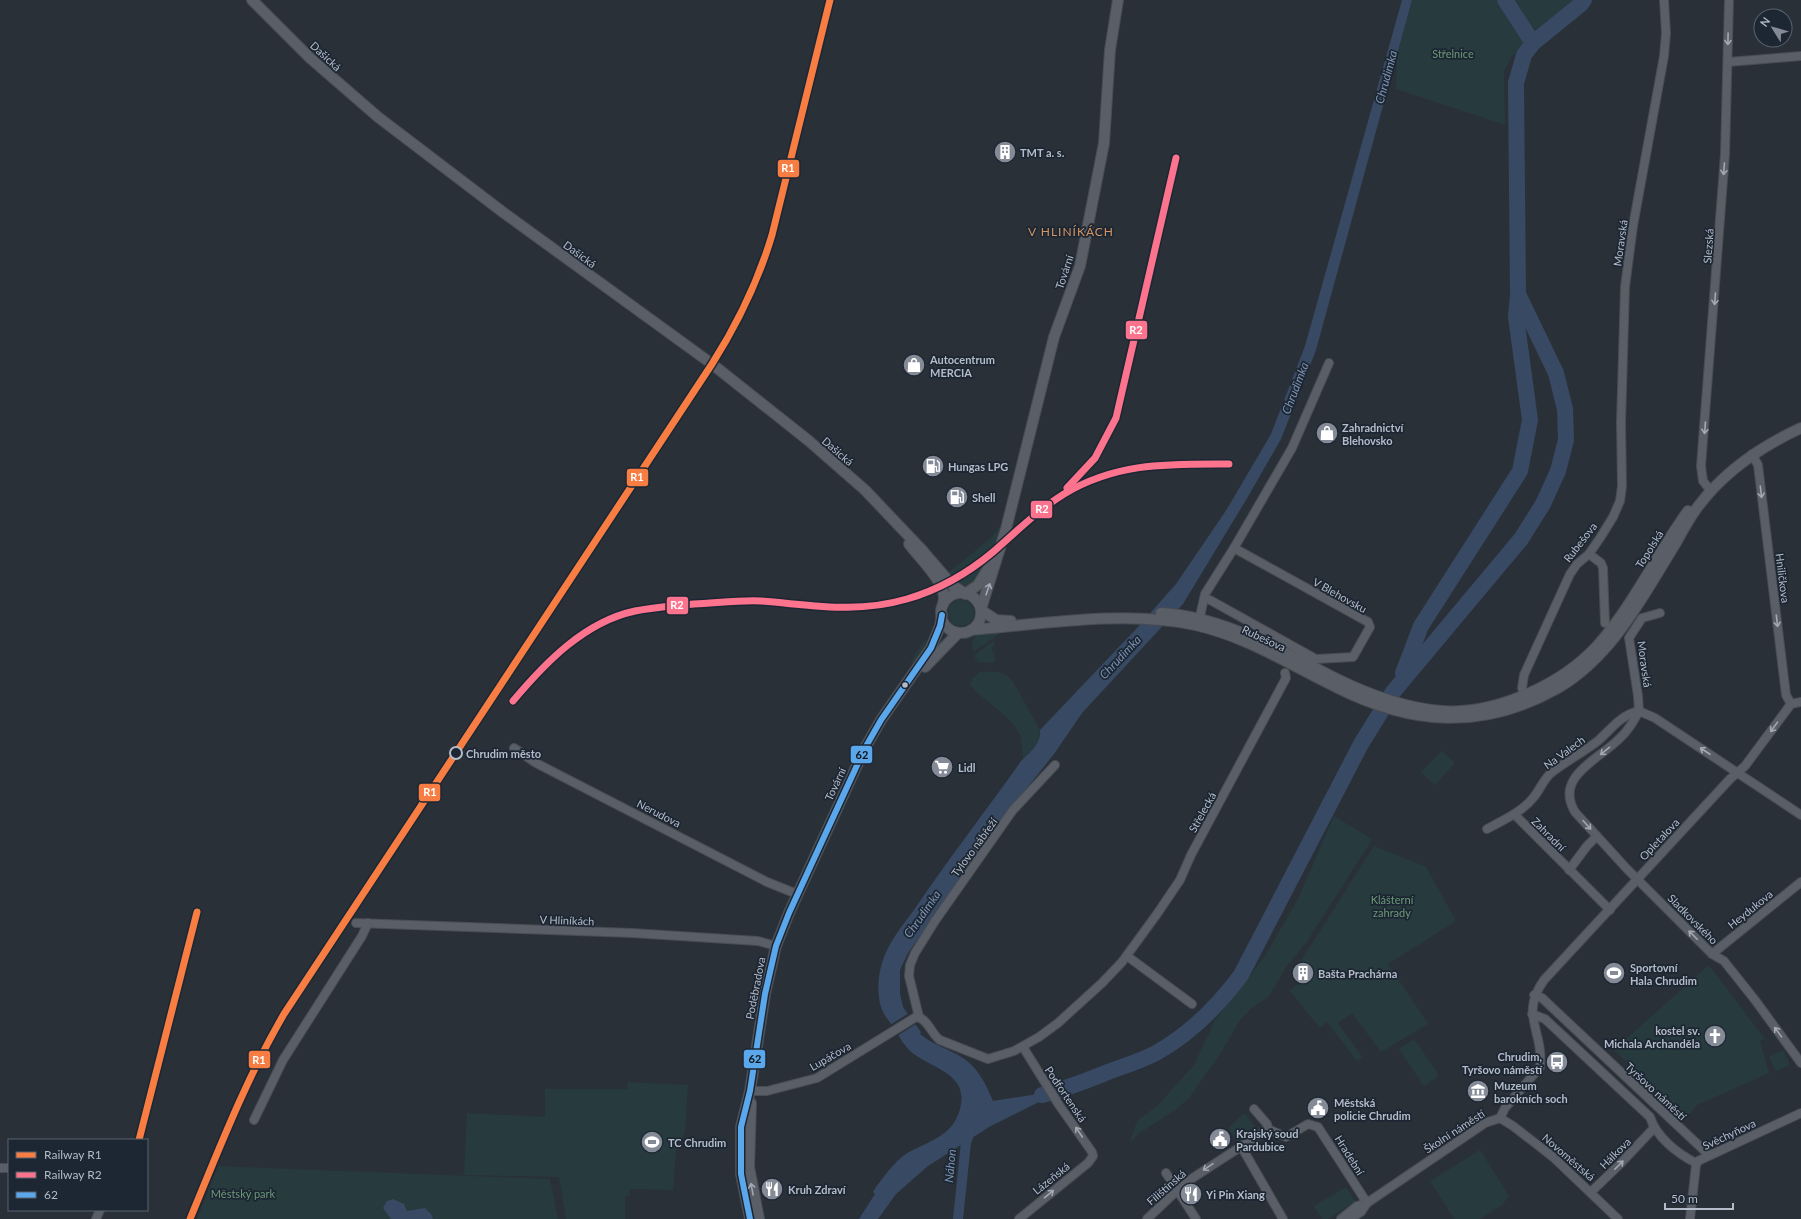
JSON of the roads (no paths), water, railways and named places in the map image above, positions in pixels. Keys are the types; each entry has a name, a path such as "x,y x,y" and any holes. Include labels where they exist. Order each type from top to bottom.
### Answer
{"street":[{"name":"Dašická","path":"252,0 310,58 365,107 504,213 712,364 780,417 865,490 922,550 952,585 965,594"},
{"name":"Tovární","path":"981,609 1002,544 1054,337 1080,266 1104,143 1110,50 1118,0"},
{"name":"Moravská","path":"1621,492 1621,415 1625,287 1632,232 1664,56 1666,25 1664,0"},
{"name":"Slezská","path":"1710,489 1702,479 1701,466 1726,154 1729,0"},
{"path":"1728,62 1801,56"},
{"path":"1198,622 1205,594 1234,548 1299,434 1329,364"},
{"name":"Topolská","path":"1526,699 1564,674 1596,647 1619,618 1684,517 1730,465 1749,450 1774,435 1801,422"},
{"name":"Topolská","path":"1710,489 1752,454 1801,428"},
{"name":"Hniličkova","path":"1752,454 1758,465 1786,695 1791,704"},
{"name":"Rubešova","path":"981,609 993,618 1004,621 1087,614 1173,618 1198,622 1237,630 1281,655 1364,695 1405,709 1454,711 1486,707 1526,699 1522,688 1523,680 1539,641 1573,569 1589,554 1613,517 1621,492"},
{"name":"Dašická","path":"896,524 942,588 945,597 942,610"},
{"name":"Tovární","path":"965,594 978,585 1002,544"},
{"name":"V Blehovsku","path":"1210,600 1318,659 1353,657 1370,627 1368,622 1234,548"},
{"path":"1589,554 1601,563 1603,568 1605,623"},
{"path":"965,594 975,599 981,609 979,621 971,630 958,633 947,627 942,610 951,596 965,594"},
{"name":"Tovární","path":"797,894 865,748 881,720 935,640 940,626 942,610"},
{"name":"Moravská","path":"1638,711 1638,696 1629,638 1642,618 1660,613"},
{"name":"Rubešova","path":"971,630 1136,616"},
{"name":"Tovární","path":"904,688 958,633"},
{"name":"Střelecká","path":"981,1057 991,1059 1023,1047 1058,1023 1102,983 1127,956 1180,880 1286,678 1285,673"},
{"path":"1791,704 1801,702"},
{"name":"Opletalova","path":"1534,995 1544,980 1637,879 1745,766 1791,704"},
{"path":"1638,711 1655,718 1801,815"},
{"name":"Sladkovského","path":"1638,711 1629,729 1620,739 1574,776 1569,792 1570,803 1575,812 1637,879 1712,954 1724,961 1801,1063"},
{"name":"Na Valech","path":"1487,829 1514,814 1530,802 1546,777 1591,746 1622,718 1638,711"},
{"name":"Nerudova","path":"514,748 536,763 768,882 797,894"},
{"name":"Tylovo nábřeží","path":"981,1057 938,1039 923,1020 916,1018 909,976 910,965 915,953 934,921 1013,810 1056,765"},
{"name":"Zahradní","path":"1514,814 1610,910"},
{"name":"Zahradní","path":"1569,870 1586,846 1597,836"},
{"name":"Heydukova","path":"1712,954 1801,882"},
{"name":"Poděbradova","path":"750,1219 742,1185 740,1157 741,1127 750,1091 765,994 776,946 797,894"},
{"name":"V Hliníkách","path":"356,923 647,934 758,941 776,946"},
{"path":"254,1120 283,1060 362,936 368,923"},
{"path":"1127,956 1192,1004"},
{"name":"Školní náměstí","path":"1341,1219 1357,1206 1367,1202 1485,1123 1500,1118 1505,1108 1540,1067 1540,1052 1532,1014 1534,995"},
{"name":"Tyršovo náměstí","path":"1534,995 1542,998 1708,1155"},
{"path":"1532,1014 1545,1019 1650,1118 1653,1128 1683,1156 1696,1163"},
{"name":"Lupáčova","path":"750,1091 767,1091 813,1079 916,1018"},
{"name":"Podfortenská","path":"1023,1047 1059,1105 1092,1152"},
{"name":"Poděbradova","path":"750,1091 751,1114 749,1167 759,1219"},
{"path":"1254,1110 1267,1124 1268,1129"},
{"name":"Svěchyňova","path":"1690,1219 1696,1163 1708,1155 1801,1113"},
{"name":"Novoměstská","path":"1500,1118 1544,1149 1618,1219"},
{"name":"Hradební","path":"1268,1129 1286,1137 1308,1124 1318,1127 1367,1202"},
{"name":"Hálkova","path":"1591,1192 1619,1166 1653,1128"},
{"name":"Filištínská","path":"1147,1219 1177,1190 1268,1129"},
{"path":"1241,1146 1283,1219"},
{"name":"Lázeňská","path":"1020,1219 1088,1163 1093,1156 1092,1152"},
{"path":"1166,1173 1196,1219"},
{"name":"Školní náměstí","path":"1350,1219 1361,1212 1367,1202"}],"water":[{"name":"Chrudimka","path":"1402,0 1412,0 1316,350 1281,439 1183,604 1082,713 1054,754 991,833 908,953 900,970 900,994 903,1007 921,1032 920,1034 968,1062 981,1077 993,1101 1063,1090 989,1127 928,1166 896,1194 878,1219 859,1219 875,1194 873,1192 891,1168 903,1156 941,1136 948,1130 958,1115 961,1101 960,1090 956,1081 948,1074 910,1051 886,1017 880,1005 878,983 880,969 888,948 941,871 1019,764 1036,745 1040,736 1040,730 1137,628 1176,584 1227,509 1271,434 1305,346"},
{"path":"393,1199 404,1204 407,1211 425,1208 431,1214 433,1219 391,1219 383,1208 387,1201"}],"waterway":[{"path":"1505,0 1533,43"},
{"path":"1042,1095 1084,1082 1156,1053 1192,1028 1223,998 1241,975 1361,744 1393,692 1521,539 1543,504 1558,471 1566,440 1565,409 1556,373 1518,294 1516,83 1524,55 1533,43 1584,0"},
{"path":"1403,673 1421,626 1520,471 1530,420 1516,317 1518,294"},
{"name":"Náhon","path":"958,1219 966,1142 971,1130"}],"rail line":[{"name":"R1","path":"190,1219 245,1089 284,1014 712,364 739,318 754,286 772,235 830,0"},
{"name":"R2","path":"1067,488 1095,458 1116,418 1176,158"},
{"name":"R2","path":"513,701 538,672 567,646 582,634 616,616 650,608 736,601 761,601 834,607 888,604 930,591 963,574 993,552 1045,507 1064,494 1084,484 1124,470 1144,467 1185,464 1229,464"},
{"name":"R1","path":"139,1139 197,912"}],"place":[{"name":"TMT a. s.","path":"1005,152"},
{"name":"Autocentrum MERCIA","path":"914,365"},
{"name":"Zahradnictví Blehovsko","path":"1327,433"},
{"name":"Hungas LPG","path":"933,466"},
{"name":"Shell","path":"957,497"},
{"name":"Chrudim město","path":"456,753"},
{"name":"Lidl","path":"942,767"},
{"name":"Bašta Prachárna","path":"1303,973"},
{"name":"Sportovní Hala Chrudim","path":"1614,973"},
{"name":"kostel sv. Michala Archanděla","path":"1715,1036"},
{"name":"Chrudim, Tyršovo náměstí","path":"1557,1062"},
{"name":"Muzeum barokních soch","path":"1478,1091"},
{"name":"Městská policie Chrudim","path":"1318,1108"},
{"name":"Krajský soud Pardubice","path":"1220,1139"},
{"name":"TC Chrudim","path":"652,1142"},
{"name":"Kruh Zdraví","path":"772,1189"},
{"name":"Yi Pin Xiang","path":"1191,1194"}],"district":[{"name":"V HLINÍKÁCH","path":"1071,231"}],"park label":[{"name":"Střelnice","path":"1453,53"},
{"name":"Klášterní zahrady","path":"1392,905"},
{"name":"Městský park","path":"243,1193"}]}
